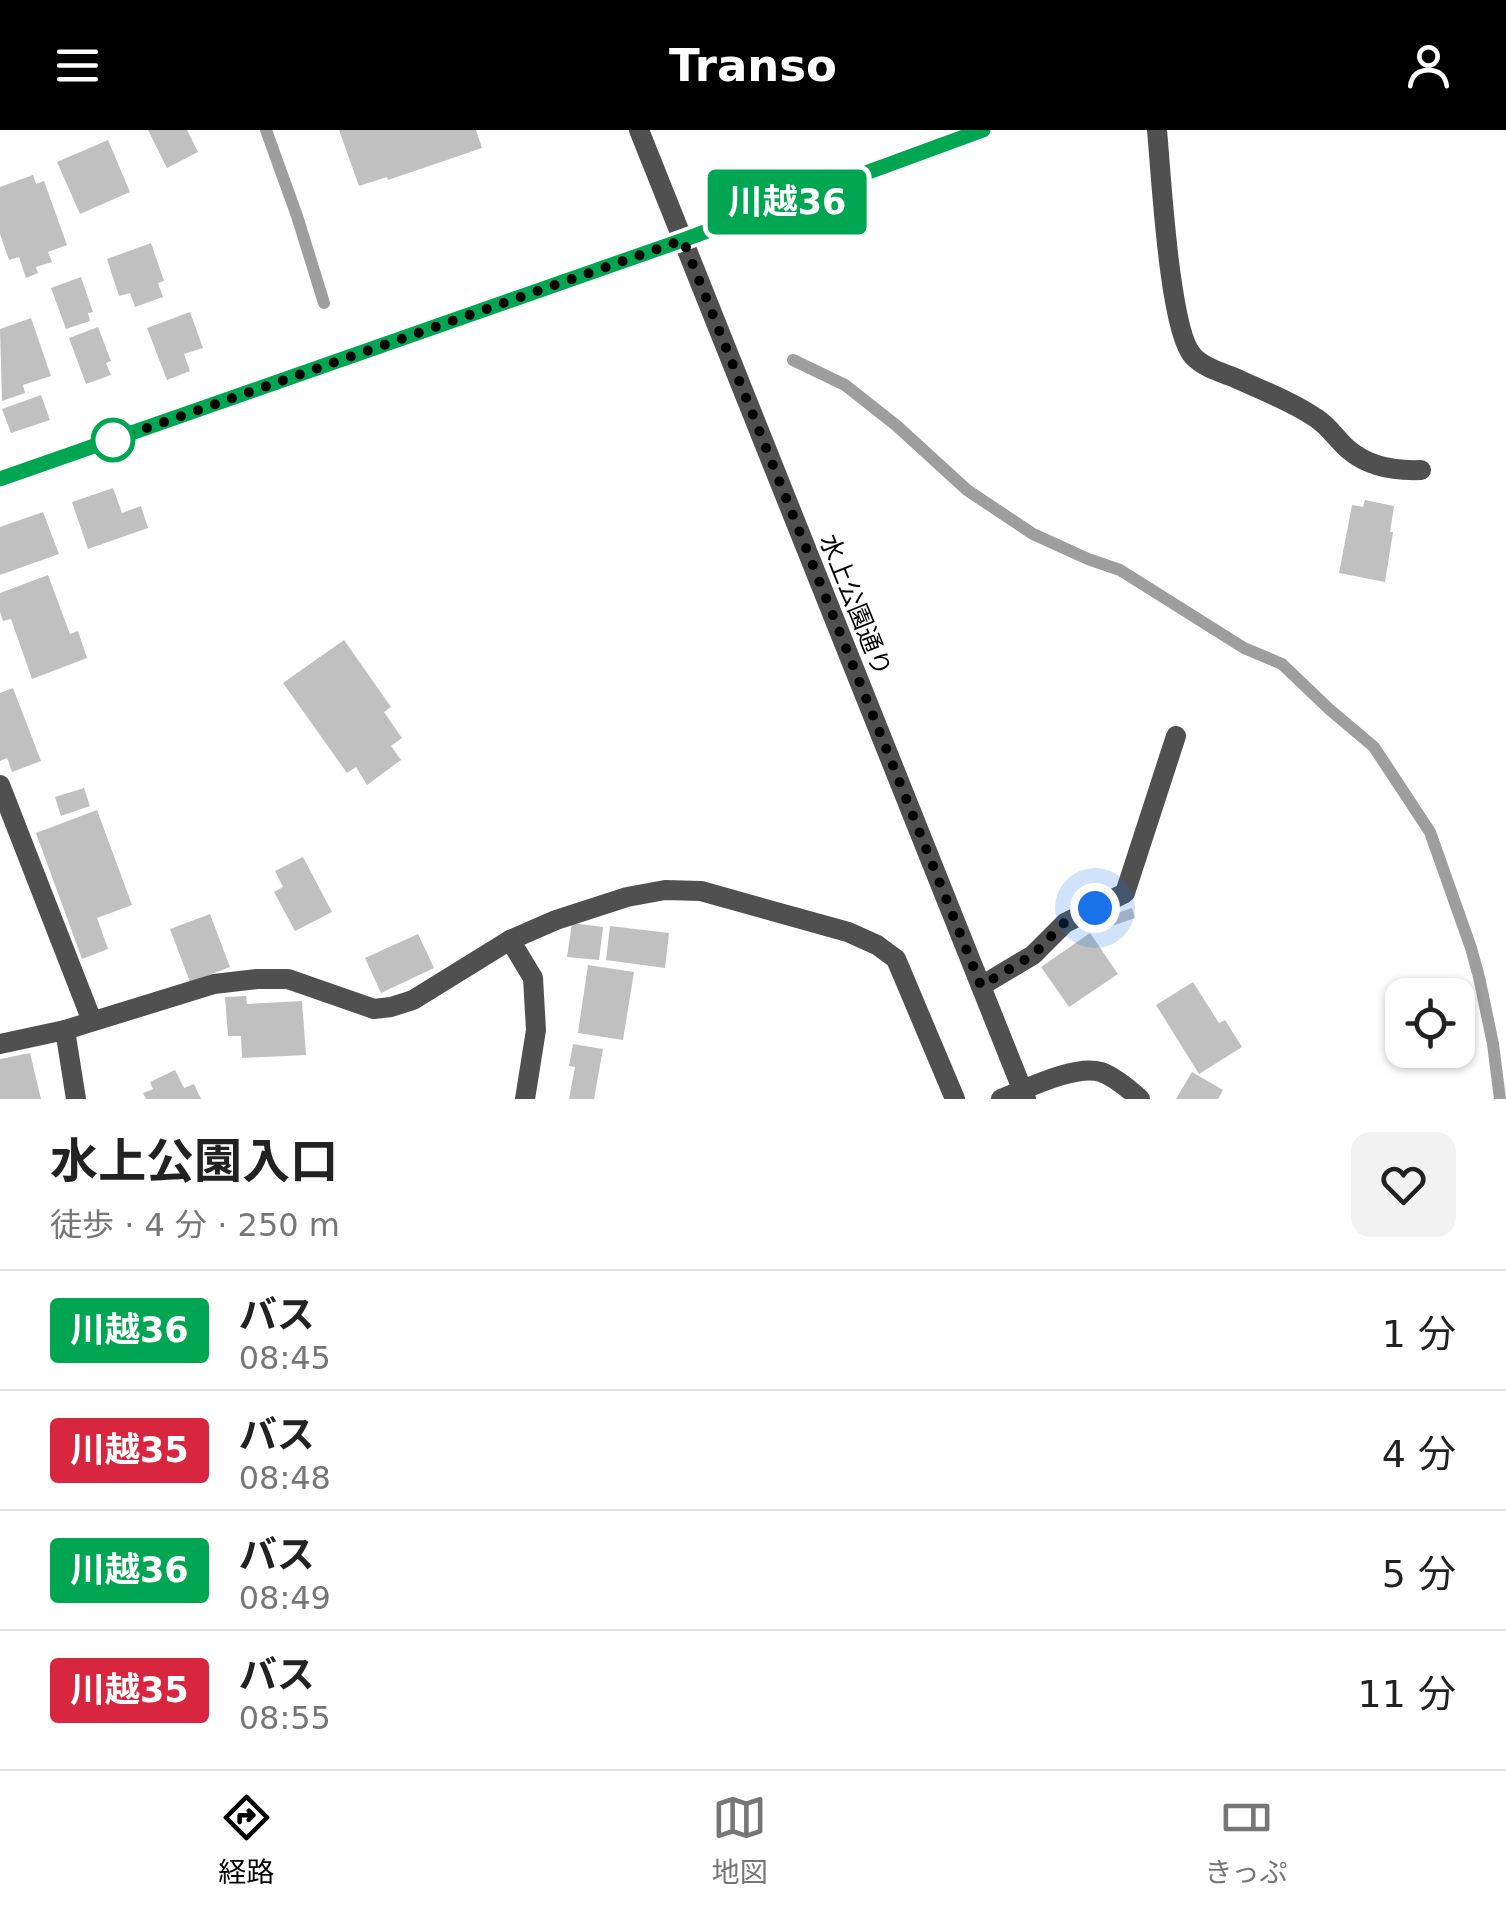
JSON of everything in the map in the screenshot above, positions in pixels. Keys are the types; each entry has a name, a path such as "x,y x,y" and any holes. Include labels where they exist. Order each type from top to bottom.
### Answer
{"street":[{"name":"水上公園通り","path":"639,130 1024,1095"},
{"path":"0,479 683,240 983,130"},
{"path":"1156,130 1175,304 1192,356 1317,418 1352,453 1374,464 1398,471 1421,470"},
{"path":"981,986 1033,955 1065,922 1125,893 1176,736"},
{"path":"0,784 92,1021"},
{"path":"0,1044 65,1030 214,984 257,978 288,979 374,1009 391,1008 413,1000 510,940 556,920 627,896 665,890 701,891 848,932 896,959 955,1099"},
{"path":"510,940 533,978 536,1030 525,1099"},
{"path":"65,1030 76,1099"},
{"path":"1002,1099 1024,1095 1071,1073 1098,1071 1126,1086 1140,1099"}],"building":[{"path":"148,130 187,130 198,152 167,168"},
{"path":"339,130 476,130 482,148 359,186"},
{"path":"108,140 130,192 80,214 57,162"},
{"path":"33,175 36,184 44,181 67,245 48,252 52,262 36,267 38,273 26,278 19,257 9,260 0,234 0,187"},
{"path":"151,243 164,281 158,283 163,297 135,307 130,293 119,296 107,259"},
{"path":"81,277 93,312 88,313 90,321 66,329 51,288"},
{"path":"190,312 203,348 184,354 190,371 167,380 147,328"},
{"path":"31,318 51,376 23,385 25,393 2,401 0,329"},
{"path":"98,327 111,361 106,363 111,375 86,384 69,338"},
{"path":"41,395 50,420 11,433 2,409"},
{"path":"113,488 122,513 141,506 148,528 88,549 72,502"},
{"path":"1365,500 1394,506 1385,582 1339,573 1352,505 1363,507"},
{"path":"43,512 59,554 0,575 0,527"},
{"path":"48,575 70,634 78,631 87,658 32,679 11,619 3,621 0,593"},
{"path":"344,640 391,707 384,712 402,738 391,746 401,760 367,785 356,767 347,773 283,683"},
{"path":"13,688 41,761 12,772 7,758 0,761 0,693"},
{"path":"84,788 90,806 61,816 55,797"},
{"path":"97,810 132,905 97,918 108,949 82,959 36,833"},
{"path":"303,857 332,912 295,931 274,892 283,887 275,871"},
{"path":"1132,908 1135,918 1101,930 1097,920"},
{"path":"210,914 230,967 190,982 170,929"},
{"path":"572,923 603,927 599,960 567,957"},
{"path":"610,926 669,933 665,968 606,960"},
{"path":"1090,933 1118,974 1069,1007 1041,967"},
{"path":"418,934 434,968 381,993 365,958"},
{"path":"588,965 634,972 623,1040 578,1033"},
{"path":"1193,982 1219,1023 1225,1020 1242,1047 1199,1074 1156,1005"},
{"path":"246,996 247,1004 302,1001 306,1055 242,1058 241,1036 228,1036 225,997"},
{"path":"573,1044 603,1049 594,1099 569,1099 575,1067 569,1066"},
{"path":"30,1053 41,1099 0,1099 0,1059"},
{"path":"175,1070 184,1088 194,1084 201,1099 146,1099 143,1093 153,1089 150,1082"},
{"path":"1192,1072 1223,1090 1218,1099 1176,1099"}],"waterway":[{"path":"266,130 324,303"},
{"path":"793,360 845,385 967,490 1033,534 1120,570 1244,648 1282,664 1374,747 1430,832 1479,977 1500,1099"}],"bus line":[{"name":"川越36","path":"0,479 683,240 983,130"}],"route":[{"path":"113,440 683,240 981,986 1033,955 1065,922 1095,908"}]}
